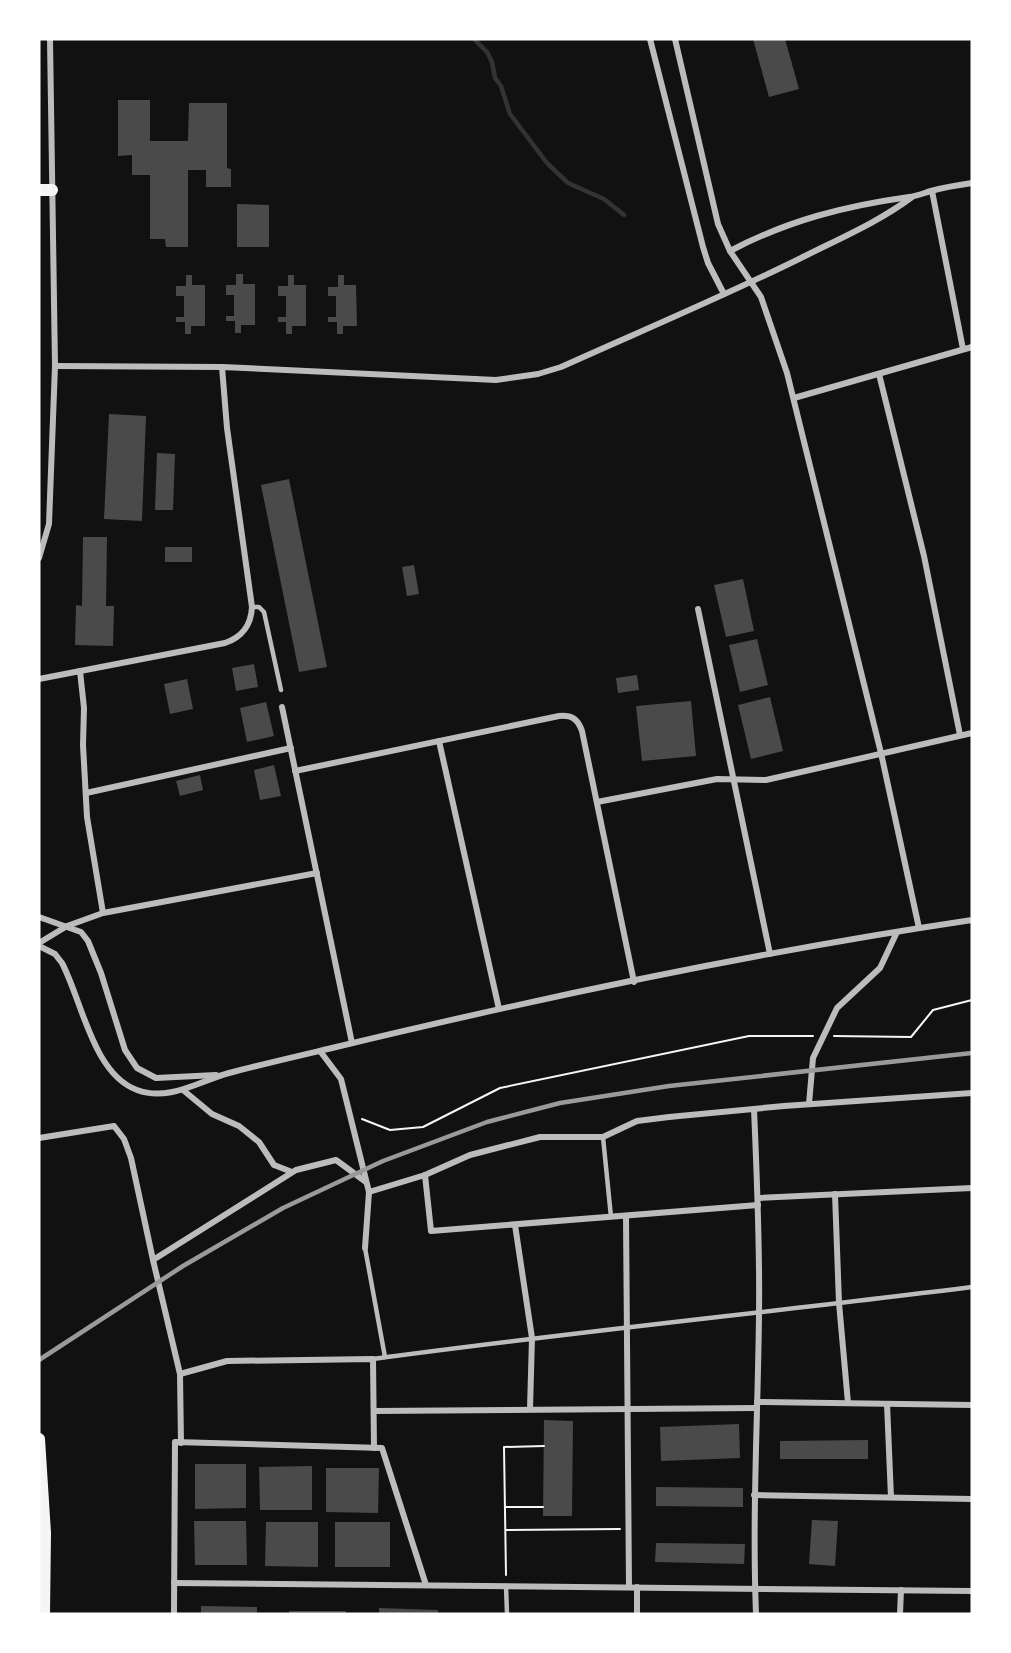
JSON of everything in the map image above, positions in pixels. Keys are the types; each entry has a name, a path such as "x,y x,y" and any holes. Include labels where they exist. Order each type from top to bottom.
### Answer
{"main road":[{"path":"39,190 52,190"},
{"path":"39,1439 46,1553 44,1614"}],"street":[{"path":"39,558 49,524 55,366 50,39"},
{"path":"650,39 703,246 708,263 724,294"},
{"path":"675,39 718,224 730,250 761,297 794,398 881,753 920,928"},
{"path":"730,250 794,222 870,202 912,197 972,183"},
{"path":"932,191 963,349"},
{"path":"55,366 222,367 496,380 538,374 561,367 752,282 876,221 912,197"},
{"path":"794,398 972,347"},
{"path":"39,679 234,639 248,626 252,607 227,428 222,367"},
{"path":"879,374 924,556 960,735"},
{"path":"698,609 770,954"},
{"path":"80,671 84,708 83,745 87,817 103,913"},
{"path":"282,707 352,1043"},
{"path":"295,771 568,716 579,723 582,731 634,982"},
{"path":"597,802 717,779 766,780 972,733"},
{"path":"440,741 499,1009"},
{"path":"86,793 291,748"},
{"path":"317,873 103,913 67,927 39,944 55,954 62,963 100,1054 116,1078 146,1093 168,1093 183,1090 226,1074 499,1009 770,954 972,920"},
{"path":"39,917 81,932 88,941 101,973 124,1050 137,1068 149,1076 168,1079 226,1074"},
{"path":"809,1104 813,1058 837,1008 880,968 897,932"},
{"path":"320,1051 341,1079 369,1192 365,1248"},
{"path":"183,1090 212,1114 246,1131 259,1142 274,1165 292,1172"},
{"path":"369,1192 425,1175 470,1155 540,1137 603,1137 637,1121 809,1104 972,1093"},
{"path":"754,1109 758,1197 759,1314 754,1495 756,1614"},
{"path":"39,1138 114,1126 124,1140 180,1374 182,1443"},
{"path":"153,1260 292,1172 336,1160 366,1182"},
{"path":"425,1175 431,1231 758,1205"},
{"path":"758,1197 972,1188"},
{"path":"835,1194 839,1303 848,1403"},
{"path":"626,1216 629,1530 637,1614"},
{"path":"515,1225 532,1338 530,1409"},
{"path":"180,1374 227,1361 373,1359 374,1448"},
{"path":"374,1411 848,1403 972,1405"},
{"path":"887,1404 891,1497"},
{"path":"174,1614 175,1442 382,1448 426,1585"},
{"path":"754,1495 972,1498"},
{"path":"174,1583 972,1591"},
{"path":"900,1590 900,1614"}],"lane":[{"path":"252,607 259,607 264,612 281,690"},
{"path":"603,1137 612,1217"},
{"path":"365,1248 385,1357"},
{"path":"373,1359 627,1326 759,1314 972,1287"},
{"path":"506,1586 507,1614"}],"path":[{"path":"350,1115 390,1130 423,1127 500,1088 749,1036 910,1036 933,1010 972,1000"},
{"path":"506,1586 504,1446 544,1446"},
{"path":"505,1507 543,1507"},
{"path":"506,1530 629,1530"}],"building":[{"path":"753,39 785,39 799,89 769,97"},
{"path":"118,100 150,100 150,141 188,141 189,103 227,103 227,168 231,169 231,187 206,187 206,170 188,170 188,247 166,247 165,239 150,239 150,175 132,175 132,155 118,156"},
{"path":"237,204 269,205 269,247 237,247"},
{"path":"236,274 243,274 243,284 255,284 255,325 241,325 241,333 235,333 235,321 226,321 226,316 234,316 234,295 226,295 226,285 236,285"},
{"path":"186,275 192,275 192,285 205,285 205,326 191,326 191,334 185,334 185,322 176,322 176,317 184,317 184,296 176,296 176,286 186,286"},
{"path":"288,275 294,275 294,285 306,285 306,326 292,326 292,334 286,334 286,322 278,322 278,317 286,317 286,296 278,296 278,286 288,286"},
{"path":"338,275 344,275 344,285 356,285 357,326 343,326 343,334 337,334 337,322 328,322 328,317 336,317 336,296 328,296 328,287 338,287"},
{"path":"109,414 146,416 142,521 104,519"},
{"path":"157,453 175,454 173,510 155,510"},
{"path":"289,479 327,667 299,672 261,485"},
{"path":"83,537 107,537 106,606 114,606 113,646 75,645 76,605 82,606"},
{"path":"165,547 192,547 192,562 165,562"},
{"path":"414,565 419,594 407,596 402,567"},
{"path":"743,579 754,631 726,637 714,585"},
{"path":"757,639 768,685 740,692 729,645"},
{"path":"254,664 258,687 236,691 232,668"},
{"path":"637,675 639,690 618,693 616,678"},
{"path":"187,679 193,709 170,714 164,684"},
{"path":"770,697 783,751 751,759 738,705"},
{"path":"691,701 696,756 642,761 636,706"},
{"path":"266,702 274,736 247,742 240,708"},
{"path":"274,765 281,796 260,800 254,770"},
{"path":"200,775 203,790 180,796 176,781"},
{"path":"544,1420 573,1421 572,1516 543,1516"},
{"path":"739,1424 740,1458 661,1461 660,1427"},
{"path":"868,1440 868,1459 780,1459 780,1441"},
{"path":"195,1464 246,1464 246,1508 195,1509"},
{"path":"312,1466 312,1510 260,1510 259,1467"},
{"path":"326,1468 379,1468 378,1513 326,1512"},
{"path":"656,1487 743,1488 743,1507 656,1506"},
{"path":"812,1520 838,1521 835,1566 809,1564"},
{"path":"194,1521 246,1521 247,1565 195,1565"},
{"path":"266,1522 318,1522 318,1567 265,1566"},
{"path":"335,1522 390,1522 390,1567 335,1567"},
{"path":"656,1543 745,1544 744,1564 655,1562"},
{"path":"201,1606 257,1607 257,1614 201,1614"},
{"path":"379,1608 438,1610 438,1614 379,1614"},
{"path":"289,1611 346,1611 346,1614 289,1614"}],"waterway":[{"path":"474,39 487,52 492,62 495,78 501,86 510,114 547,163 568,183 604,199 624,215"}],"railway":[{"path":"39,1360 183,1266 283,1208 383,1161 487,1122 560,1103 669,1086 972,1053"}]}
